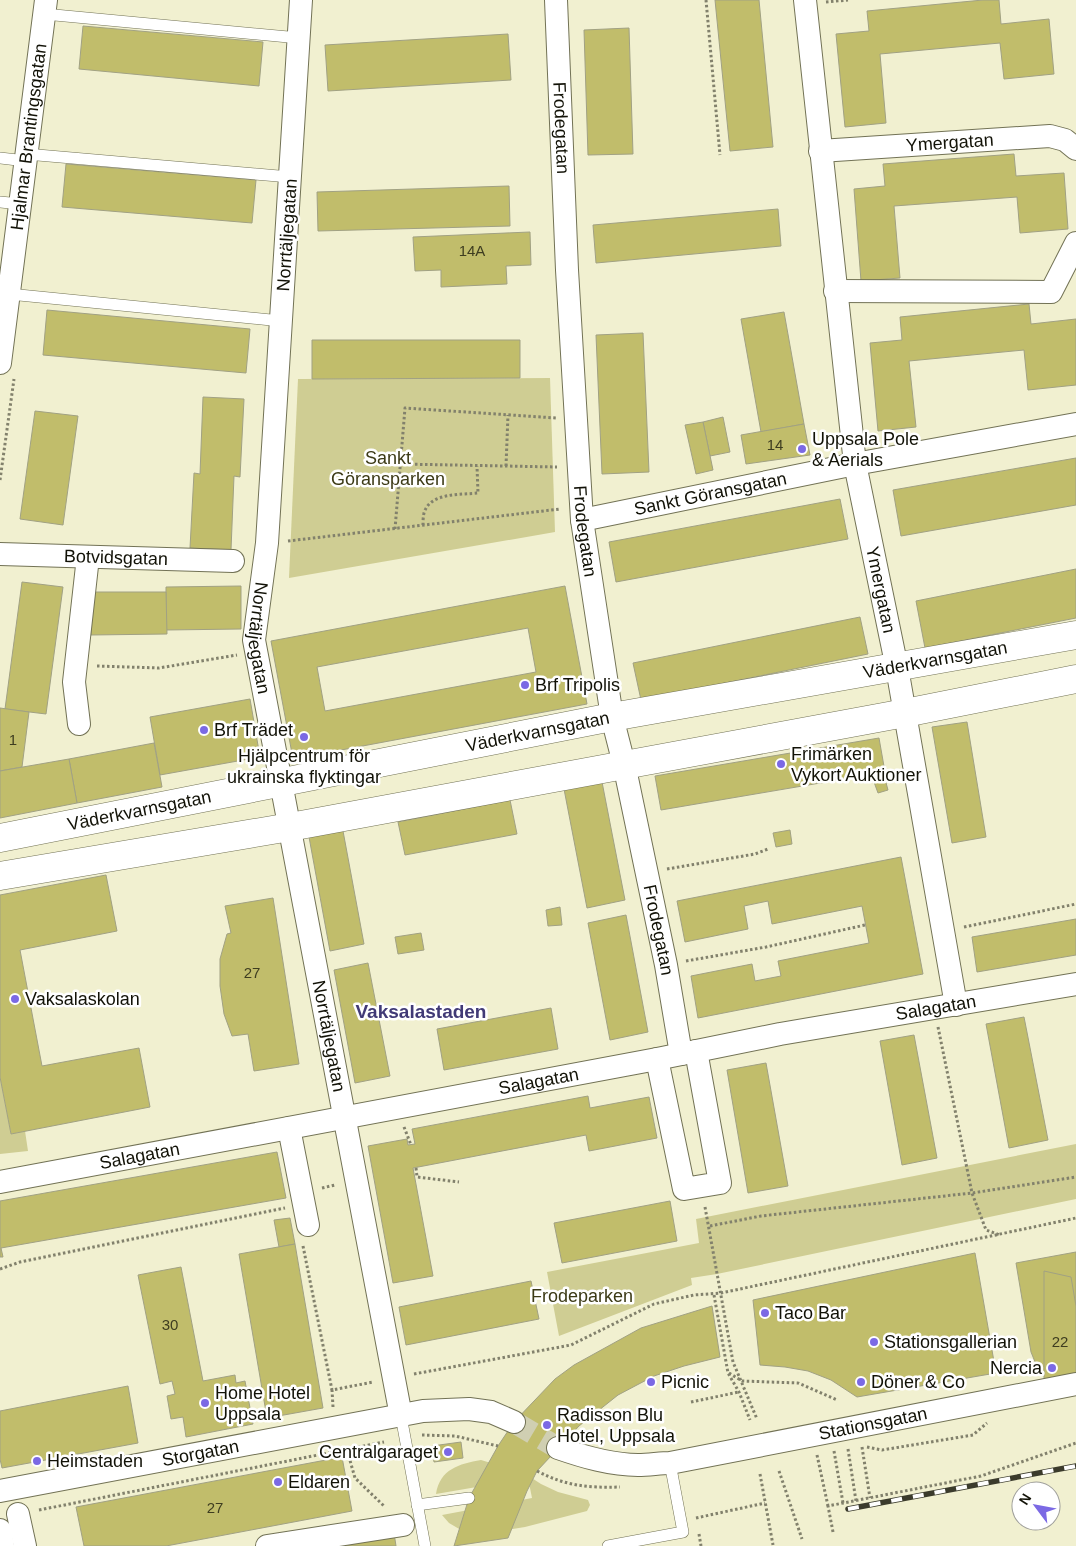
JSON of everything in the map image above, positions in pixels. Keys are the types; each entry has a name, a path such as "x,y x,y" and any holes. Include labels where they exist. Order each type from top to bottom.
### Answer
{"main road":[{"name":"Väderkvarnsgatan","path":"0,838 612,717 1076,635"},
{"path":"0,876 290,827 905,713 1076,679"}],"street":[{"name":"Norrtäljegatan","path":"301,0 267,543 254,640 401,1416"},
{"name":"Frodegatan","path":"556,0 567,270 581,513 612,717 624,764 666,965 720,1183 684,1189 657,1059"},
{"name":"Ymergatan","path":"805,0 855,464 897,668 956,1005"},
{"name":"Hjalmar Brantingsgatan","path":"0,363 9,294 10,203 26,158 45,7"},
{"name":"Ymergatan","path":"820,151 1050,136 1065,140 1076,149"},
{"path":"835,292 1052,292 1076,243"},
{"name":"Sankt Göransgatan","path":"581,513 1076,424"},
{"name":"Botvidsgatan","path":"0,554 233,561"},
{"path":"79,724 74,682 88,557"},
{"name":"Salagatan","path":"0,1182 657,1059 780,1034 1076,984"},
{"path":"289,1128 305,1207"},
{"name":"Stationsgatan","path":"558,1448 587,1458 614,1463 638,1465 670,1462 1076,1384"},
{"path":"401,1416 423,1412 469,1409 491,1412 514,1422"},
{"name":"Storgatan","path":"0,1491 401,1416"},
{"path":"18,1514 25,1546"},
{"path":"268,1546 403,1525"},
{"path":"0,1530 3,1546"}],"lane":[{"path":"45,7 299,38"},
{"path":"0,158 26,158 290,177"},
{"path":"9,294 281,321"},
{"path":"401,1416 425,1546"},
{"path":"608,1546 683,1532 670,1462"},
{"path":"417,1505 469,1498"}],"path":[{"path":"706,0 720,155"},
{"path":"395,529 405,408 576,419"},
{"path":"506,466 508,414"},
{"path":"400,464 578,468"},
{"path":"423,525 424,512 431,502 447,496 478,492 477,466"},
{"path":"267,543 423,525 581,513"},
{"path":"76,665 159,668 256,652"},
{"path":"647,873 755,854 768,849"},
{"path":"943,932 1076,904"},
{"path":"666,965 766,948 865,925"},
{"path":"956,1005 937,1022 972,1193 986,1230 1001,1235"},
{"path":"416,1168 417,1177 459,1182"},
{"path":"757,1419 733,1362 710,1226 761,1216 972,1193 1076,1177"},
{"path":"0,1269 20,1262 305,1207 357,1181"},
{"path":"305,1207 302,1240 332,1390 338,1452"},
{"path":"332,1390 570,1345 654,1304 694,1295 721,1293 1076,1218"},
{"path":"714,1294 728,1373 739,1392 750,1420"},
{"path":"728,1373 742,1382 798,1383 837,1400"},
{"path":"691,1402 739,1392"},
{"path":"18,1514 424,1435 455,1436 498,1446"},
{"path":"828,1506 981,1476 1076,1443"},
{"path":"847,1446 856,1501"},
{"path":"862,1446 870,1498"},
{"path":"834,1448 843,1503"},
{"path":"816,1451 833,1532"},
{"path":"338,1452 349,1457 355,1478 403,1525"},
{"path":"779,1471 802,1539"},
{"path":"760,1474 773,1545"},
{"path":"696,1518 765,1503"}],"green space":[{"name":"Sankt Göransparken","path":"550,378 555,532 289,578 298,379"},
{"path":"0,1077 11,1134 25,1131 28,1151 0,1154"},
{"name":"Frodeparken","path":"1076,1144 1076,1199 691,1278 692,1285 559,1336 547,1272 699,1243 696,1219"},
{"path":"481,1460 524,1473 558,1492 588,1500 590,1505 587,1511 525,1527 475,1535 466,1533 449,1523 442,1515 532,1498 528,1478 436,1494 438,1486 446,1473 465,1463"}],"building":[{"path":"715,0 759,0 773,147 730,151"},
{"path":"999,0 1001,24 1049,19 1054,74 1004,79 1000,43 880,54 886,123 845,127 836,34 869,31 867,11"},
{"path":"83,26 263,42 259,86 79,69"},
{"path":"629,28 633,154 588,155 584,30"},
{"path":"508,34 511,80 328,91 325,45"},
{"path":"1014,154 1016,176 1064,173 1068,229 1020,233 1017,197 894,206 900,278 861,281 854,189 885,186 883,164"},
{"path":"66,164 256,180 252,223 62,207"},
{"path":"509,186 510,226 318,231 317,192"},
{"path":"778,209 781,246 596,263 593,225"},
{"path":"530,232 531,265 506,266 507,284 441,287 441,270 415,271 413,237"},
{"path":"1029,304 1031,324 1076,319 1076,385 1028,390 1024,350 909,361 916,427 878,431 870,343 902,340 900,317"},
{"path":"47,310 250,329 246,373 43,355"},
{"path":"784,312 804,424 761,432 741,319"},
{"path":"643,333 649,472 602,474 596,335"},
{"path":"312,340 520,340 520,378 312,379"},
{"path":"203,397 244,399 240,477 234,476 231,550 190,548 194,473 200,474"},
{"path":"35,411 78,416 63,525 20,519"},
{"path":"723,417 730,452 710,456 703,422"},
{"path":"703,422 713,470 696,474 685,425"},
{"path":"804,424 810,455 746,464 741,435"},
{"path":"1076,458 1076,505 901,536 893,490"},
{"path":"840,499 848,539 616,582 609,542"},
{"path":"1076,569 1076,618 925,648 916,601"},
{"path":"22,582 63,587 46,714 5,709"},
{"path":"241,586 241,629 166,630 166,587"},
{"name":"Brf Tripolis","path":"565,586 587,704 293,759 271,641","holes":["528,628 536,672 325,711 317,667"]},
{"path":"91,592 166,592 167,634 91,635"},
{"path":"860,617 868,654 641,700 633,663"},
{"name":"Brf Trädet","path":"250,699 260,757 160,775 150,717"},
{"path":"0,708 29,712 22,767 0,771"},
{"path":"967,722 986,837 952,843 932,727"},
{"path":"879,738 885,772 661,810 655,776"},
{"path":"154,743 162,787 77,803 69,759"},
{"path":"69,759 77,803 0,818 0,771"},
{"path":"885,779 888,790 878,793 874,782"},
{"path":"602,782 625,900 587,908 564,789"},
{"path":"510,800 517,834 405,855 398,822"},
{"path":"790,830 792,844 776,847 773,833"},
{"path":"343,831 364,944 330,951 309,837"},
{"path":"901,857 923,974 698,1018 691,976 752,964 755,981 781,976 778,961 869,943 862,906 772,924 768,901 744,906 748,929 685,942 677,901"},
{"name":"Vaksalaskolan","path":"106,875 117,931 20,950 42,1066 139,1048 150,1107 11,1134 0,1077 0,895"},
{"path":"273,898 299,1064 254,1071 248,1034 232,1036 224,1014 220,986 220,959 227,934 231,933 225,906"},
{"path":"560,907 562,925 548,926 546,910"},
{"path":"626,915 648,1032 610,1040 588,923"},
{"path":"1076,919 1076,955 977,972 972,937"},
{"path":"421,933 424,950 398,954 395,937"},
{"path":"368,963 390,1076 355,1083 334,970"},
{"path":"551,1008 558,1049 444,1070 437,1029"},
{"path":"1024,1017 1048,1140 1009,1148 986,1024"},
{"path":"914,1035 937,1158 902,1165 880,1041"},
{"path":"766,1063 788,1186 748,1193 727,1070"},
{"path":"588,1096 590,1108 649,1097 657,1138 589,1151 586,1135 413,1168 433,1276 393,1283 368,1146 407,1139 408,1145 415,1144 412,1129"},
{"path":"277,1152 286,1198 1,1248 3,1257 0,1257 0,1201"},
{"path":"670,1201 677,1241 562,1263 554,1223"},
{"path":"290,1218 295,1244 279,1247 274,1220"},
{"path":"295,1244 323,1408 267,1418 239,1254"},
{"path":"1076,1252 1076,1368 1040,1374 1031,1352 1016,1263"},
{"name":"Stationsgallerian","path":"975,1253 996,1373 857,1397 831,1380 808,1371 760,1365 753,1300"},
{"path":"181,1267 203,1381 235,1375 236,1383 245,1381 253,1424 186,1437 183,1417 171,1419 167,1396 175,1394 172,1381 160,1384 138,1275"},
{"path":"1044,1271 1071,1277 1076,1306 1076,1379 1044,1385"},
{"path":"531,1281 539,1319 406,1345 399,1307"},
{"name":"Radisson Blu Hotel, Uppsala","path":"712,1306 720,1357 654,1376 618,1395 579,1426 537,1471 508,1538 454,1546 469,1498 498,1446 514,1422 555,1379 574,1365 641,1328"},
{"path":"128,1386 138,1443 2,1468 0,1459 0,1411"},
{"name":"Centralgaraget","path":"461,1442 463,1458 434,1462 432,1446"},
{"name":"Eldaren","path":"342,1457 352,1511 166,1546 84,1546 76,1507"},
{"path":"394,1533 396,1546 327,1546"}],"tunnel":[{"path":"514,1422 558,1448"}],"railway":[{"path":"848,1509 1076,1466"}],"place":[{"name":"Uppsala Pole & Aerials","path":"802,449"},
{"name":"Brf Tripolis","path":"525,685"},
{"name":"Brf Trädet","path":"204,730"},
{"name":"Hjälpcentrum för ukrainska flyktingar","path":"304,737"},
{"name":"Frimärken Vykort Auktioner","path":"781,764"},
{"name":"Vaksalaskolan","path":"15,999"},
{"name":"Taco Bar","path":"765,1313"},
{"name":"Stationsgallerian","path":"874,1342"},
{"name":"Nercia","path":"1052,1368"},
{"name":"Picnic","path":"651,1382"},
{"name":"Döner & Co","path":"861,1382"},
{"name":"Home Hotel Uppsala","path":"205,1403"},
{"name":"Radisson Blu Hotel, Uppsala","path":"547,1425"},
{"name":"Centralgaraget","path":"448,1452"},
{"name":"Heimstaden","path":"37,1461"},
{"name":"Eldaren","path":"278,1482"}],"district":[{"name":"Vaksalastaden","path":"421,1011"}]}
